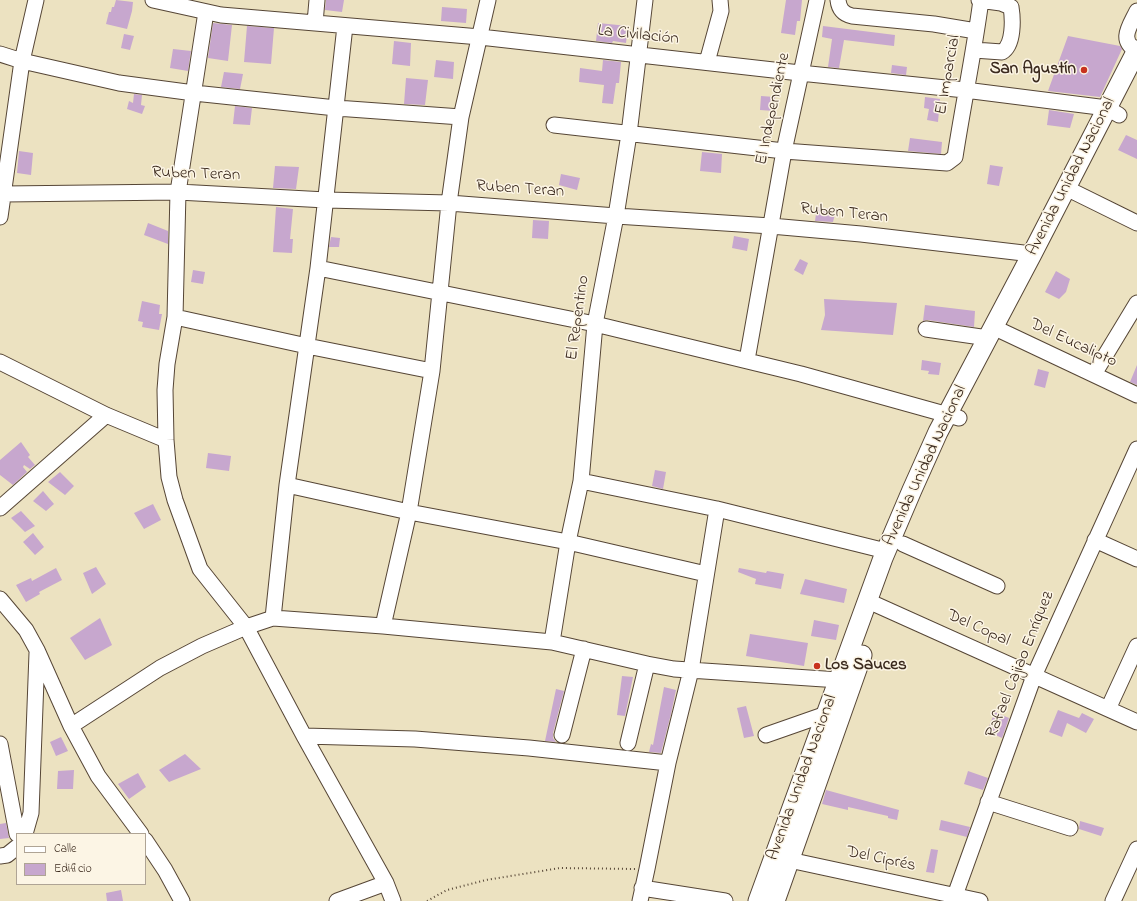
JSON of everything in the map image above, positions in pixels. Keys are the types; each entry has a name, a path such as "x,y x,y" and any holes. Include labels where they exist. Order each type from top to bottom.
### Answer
{"main road":[{"name":"Avenida Unidad Nacional","path":"758,901 782,859 895,548 912,490 953,416 995,333 1113,111 1137,50"},
{"name":"Avenida Unidad Nacional","path":"1113,111 1137,78"},
{"name":"Avenida Unidad Nacional","path":"995,333 1032,254 1071,190"},
{"name":"Avenida Unidad Nacional","path":"775,901 782,859 826,714 839,680 874,603"}],"street":[{"path":"0,217 22,61 36,0"},
{"name":"La Civilación","path":"153,0 221,15 480,37 707,62 800,74 965,90 1113,111"},
{"path":"315,23 317,0"},
{"path":"383,626 409,512 432,371 449,203 461,117 488,0"},
{"name":"El Repentino","path":"552,642 568,542 581,481 595,324 616,216 629,134 644,0"},
{"path":"707,62 721,11 720,0"},
{"name":"El Independiente","path":"746,360 784,151 816,0"},
{"path":"838,0 840,9 847,15 934,24 976,31"},
{"path":"974,50 1002,52 1009,46 1013,18 1011,7 1001,3 980,0"},
{"name":"El Imparcial","path":"784,151 947,163 955,157 965,90 974,50 980,0"},
{"path":"1137,11 1126,38 1130,46 1137,50"},
{"path":"206,12 178,192 175,317 167,364 165,390 166,440 169,477 175,500 200,569 246,627 304,736 386,883 393,901"},
{"path":"273,618 287,485 318,268 345,26"},
{"path":"0,54 22,61 119,83 194,93 336,108 461,117"},
{"path":"554,126 784,151"},
{"path":"1071,190 1137,223"},
{"name":"Ruben Teran","path":"4,194 178,192 326,200 449,203 771,226 861,234 1032,254"},
{"path":"318,268 595,324 746,360 953,416"},
{"path":"1094,374 1137,303"},
{"path":"175,317 307,346 432,371"},
{"name":"Del Eucalipto","path":"926,329 995,333 1094,374 1137,395"},
{"path":"0,362 106,415 166,440"},
{"path":"0,508 106,415"},
{"name":"Rafael Cajiao Enríquez","path":"954,898 1034,676 1137,449"},
{"path":"581,481 895,548 997,586"},
{"path":"287,485 409,512 568,542 706,574"},
{"path":"717,509 691,670 668,763 641,894 725,901"},
{"path":"1095,540 1137,559"},
{"path":"0,599 26,630 37,650 71,726 98,776 139,833"},
{"name":"Del Copal","path":"874,603 1137,722"},
{"path":"71,726 160,668 202,646 246,627 273,618 383,626 552,642 647,664 691,670 839,680"},
{"path":"1108,709 1137,646"},
{"path":"562,735 584,649"},
{"path":"25,833 31,813 37,650"},
{"path":"628,743 647,664"},
{"path":"766,735 826,714"},
{"path":"304,736 414,739 529,748 668,763"},
{"path":"0,744 17,833"},
{"path":"988,802 1070,828"},
{"path":"146,842 165,870 182,901"},
{"path":"0,856 7,855 16,848"},
{"path":"1114,901 1137,849"},
{"name":"Del Ciprés","path":"782,859 954,898 980,901"},
{"path":"337,901 386,883"}],"path":[{"path":"427,901 446,890 480,881 560,868 647,869"}],"building":[{"path":"116,0 133,2 127,29 106,24 109,12 111,12 112,7 114,7"},
{"path":"326,0 344,0 342,12 325,10"},
{"path":"786,0 802,0 800,21 797,21 795,35 781,33"},
{"path":"442,7 467,9 466,23 441,21"},
{"path":"213,23 232,25 228,61 208,58"},
{"path":"598,23 628,26 626,43 596,41"},
{"path":"247,26 274,28 271,64 244,62"},
{"path":"823,26 895,35 894,46 844,40 839,68 828,67 832,39 822,37"},
{"path":"124,34 134,36 130,50 121,48"},
{"name":"San Agustín","path":"1068,36 1120,46 1122,49 1100,97 1048,91"},
{"path":"394,41 411,43 410,66 392,64"},
{"path":"173,49 191,51 188,71 170,68"},
{"path":"436,60 454,62 453,79 434,77"},
{"path":"603,60 621,62 619,83 616,83 613,104 602,103 604,85 579,82 580,68 602,71"},
{"path":"892,65 907,67 906,75 891,73"},
{"path":"224,72 243,74 240,89 221,87"},
{"path":"406,78 428,80 425,105 404,104"},
{"path":"134,94 142,95 141,105 145,106 142,114 127,109 129,101 133,103"},
{"path":"761,96 775,97 774,111 760,110"},
{"path":"925,97 940,99 938,122 927,120 929,109 924,108"},
{"path":"235,106 252,108 250,125 233,124"},
{"path":"1049,110 1074,114 1070,128 1047,125"},
{"path":"1126,135 1137,140 1137,159 1118,150"},
{"path":"910,138 942,142 941,154 908,151"},
{"path":"19,151 33,153 31,175 17,173"},
{"path":"702,152 722,154 721,173 700,171"},
{"path":"990,165 1003,167 999,186 987,184"},
{"path":"275,166 299,167 296,189 273,188"},
{"path":"561,174 580,178 577,190 559,185"},
{"path":"276,207 293,209 290,239 293,239 292,253 273,252"},
{"path":"817,207 836,210 833,222 815,221"},
{"path":"533,220 549,221 548,239 532,238"},
{"path":"148,223 168,231 168,244 144,235"},
{"path":"734,236 749,239 747,251 732,248"},
{"path":"331,237 340,238 339,247 329,247"},
{"path":"800,259 808,263 803,275 794,270"},
{"path":"193,270 205,272 203,284 191,282"},
{"path":"1056,271 1070,279 1066,292 1059,299 1045,292"},
{"path":"824,299 897,303 893,335 821,330 825,315"},
{"path":"142,301 160,305 159,314 162,314 159,330 142,327 143,322 138,321"},
{"path":"925,305 975,311 974,327 927,320 923,321"},
{"path":"922,360 941,363 939,375 928,374 929,371 921,370"},
{"path":"1137,365 1137,385 1130,382"},
{"path":"1038,369 1049,372 1045,388 1034,385"},
{"path":"21,442 30,455 28,457 35,465 30,469 24,465 23,467 27,472 13,485 0,475 0,460"},
{"path":"208,453 231,456 229,471 206,468"},
{"path":"655,470 666,472 663,489 652,486"},
{"path":"60,472 74,486 65,495 48,482"},
{"path":"43,491 54,504 46,511 33,501"},
{"path":"153,504 161,520 144,529 134,513"},
{"path":"21,511 35,526 25,532 11,518"},
{"path":"33,533 44,547 35,555 23,542"},
{"path":"96,567 106,584 92,594 83,573"},
{"path":"56,568 62,580 39,592 40,594 26,602 16,585 31,578 32,581"},
{"path":"739,568 766,573 767,571 784,574 781,589 755,584 756,579 738,572"},
{"path":"805,579 847,589 844,603 800,594"},
{"path":"100,618 112,645 85,660 70,638"},
{"path":"814,620 839,625 836,640 811,636"},
{"path":"750,634 808,643 804,666 746,656"},
{"path":"622,676 633,677 625,716 617,715"},
{"path":"664,687 676,690 671,714 661,753 649,752 651,744 653,745"},
{"path":"556,689 564,691 553,733 553,738 556,742 545,741"},
{"path":"746,706 754,736 744,738 737,708"},
{"path":"1058,710 1079,718 1082,713 1094,719 1086,733 1067,723 1062,737 1049,732"},
{"path":"995,712 1009,718 1002,738 987,731"},
{"path":"61,737 68,751 56,756 50,742"},
{"path":"185,754 201,769 169,782 159,770"},
{"path":"74,770 73,789 57,789 58,771"},
{"path":"968,771 988,778 983,790 964,784"},
{"path":"138,773 146,787 129,799 118,784"},
{"path":"826,790 899,810 897,820 888,818 888,816 848,807 848,810 822,804"},
{"path":"941,820 970,827 967,837 939,830"},
{"path":"1080,821 1104,828 1101,836 1079,829"},
{"path":"6,823 9,838 0,839 0,824"},
{"path":"931,849 938,850 934,873 926,872"},
{"path":"121,890 123,901 107,901 106,893"}],"place":[{"name":"San Agustín","path":"1084,70"},
{"name":"Los Sauces","path":"817,666"}]}
